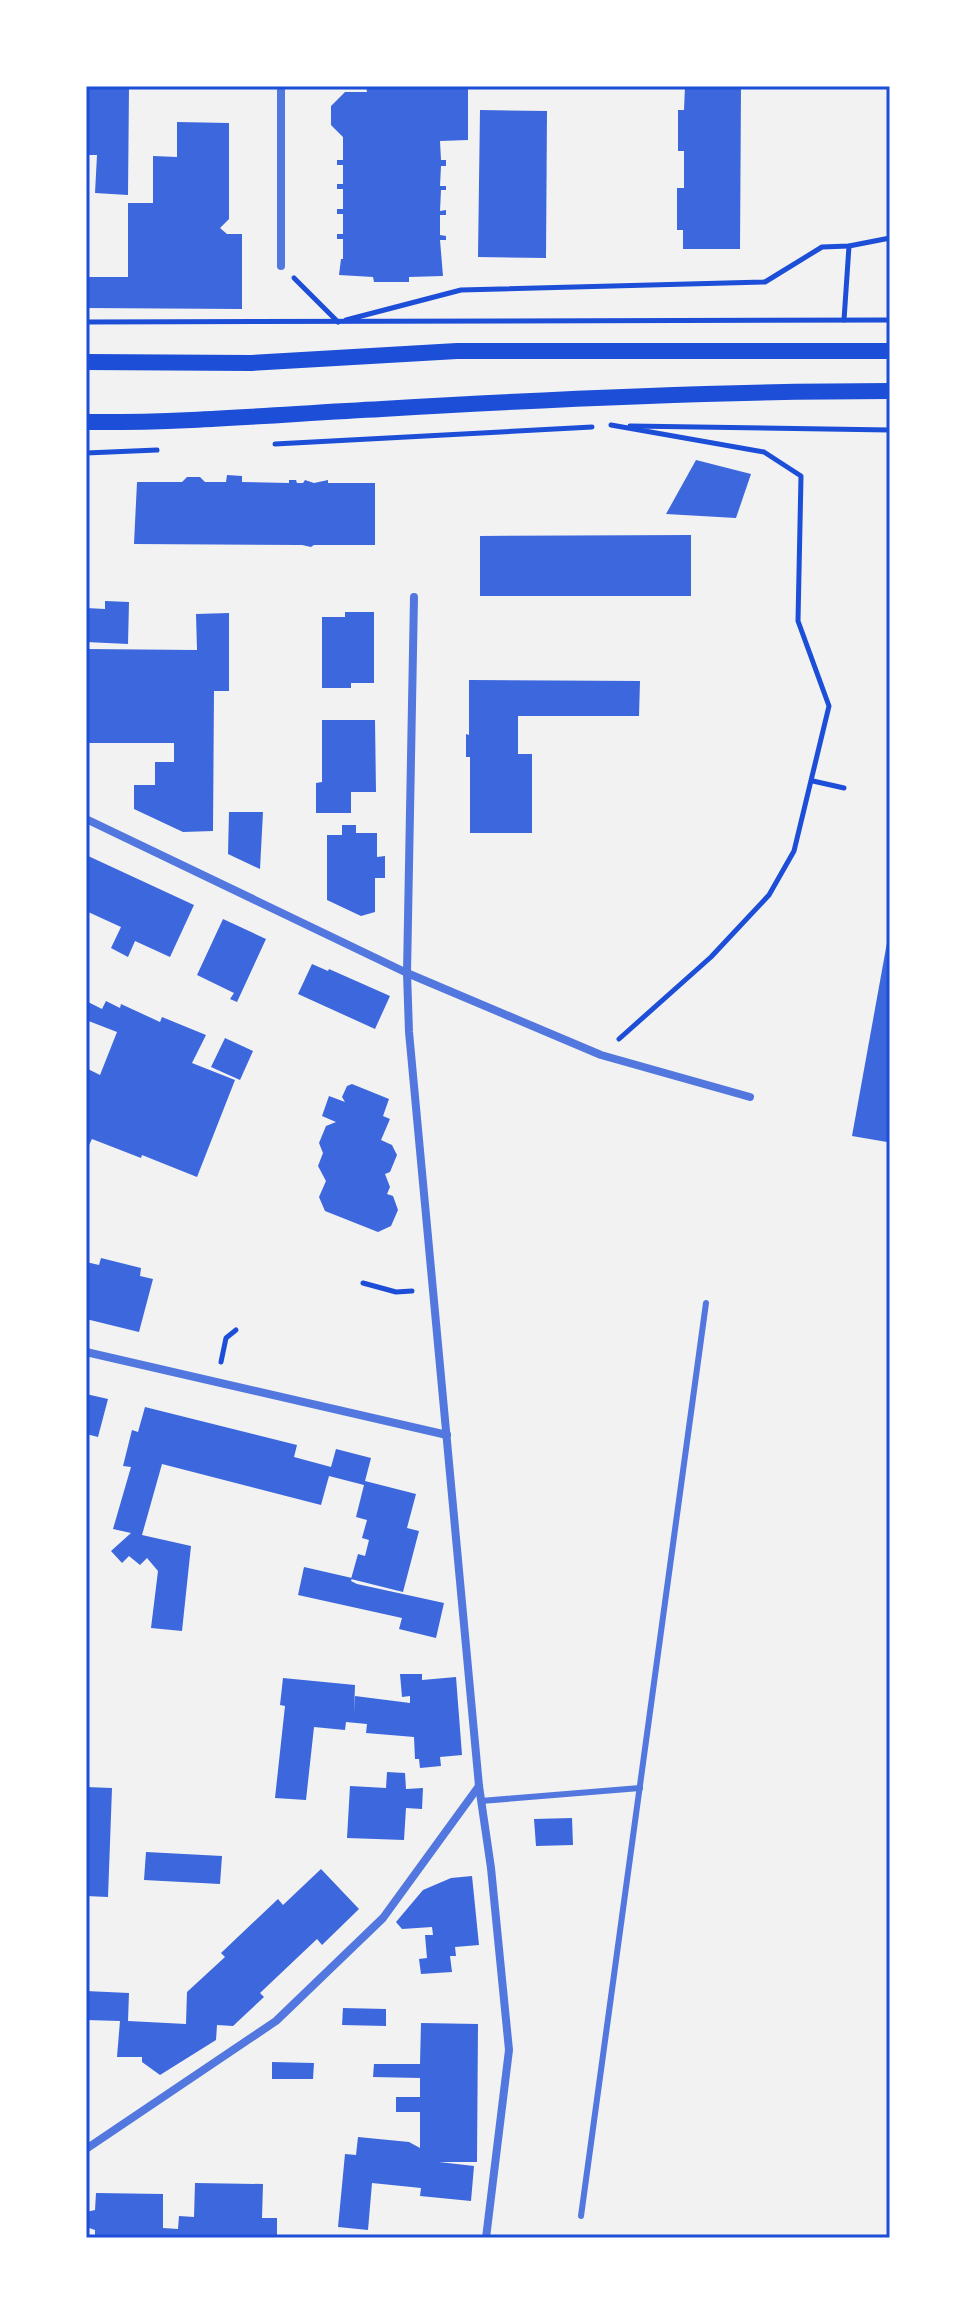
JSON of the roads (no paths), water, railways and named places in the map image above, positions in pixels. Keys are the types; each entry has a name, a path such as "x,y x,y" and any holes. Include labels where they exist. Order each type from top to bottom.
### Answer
{"main road":[{"path":"86,362 251,363 457,351 890,351"},
{"path":"86,422 234,420 311,412 591,398 890,391"}],"street":[{"path":"281,86 281,266"},
{"path":"414,597 407,973 409,1032 479,1786 491,1868 509,2050 486,2238"},
{"path":"86,819 407,973 601,1055 750,1097"},
{"path":"86,1352 447,1435"},
{"path":"86,2149 276,2021 383,1918 479,1786"}],"lane":[{"path":"581,2216 706,1303"},
{"path":"481,1801 640,1788"}]}
